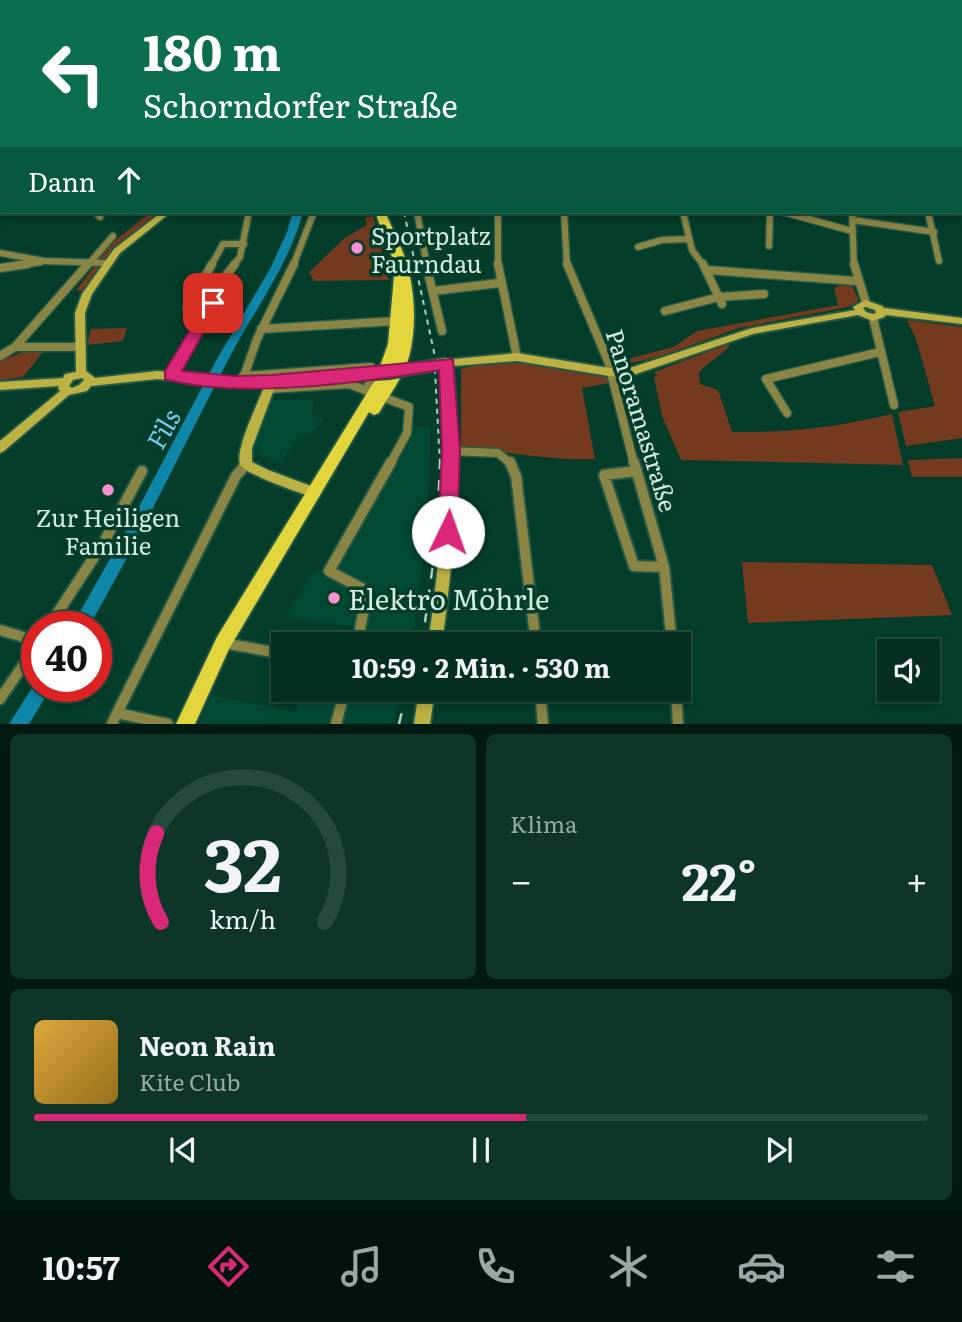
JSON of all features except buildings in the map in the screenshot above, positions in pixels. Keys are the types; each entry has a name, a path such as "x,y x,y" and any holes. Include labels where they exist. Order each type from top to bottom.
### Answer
{"main road":[{"path":"375,392 394,379 405,345 408,300 401,261 381,214"},
{"path":"185,723 223,643 315,493 338,466 375,392 389,361 401,261"}],"street":[{"path":"85,378 80,347 80,310 107,263 132,237 164,214"},
{"path":"171,375 211,308 217,287 230,272 244,244 249,214"},
{"path":"242,379 261,329 296,260 313,214"},
{"path":"417,214 418,233 442,331"},
{"path":"498,214 496,252 499,284 517,350"},
{"name":"Panoramastraße","path":"564,214 567,267 604,351 664,567 671,632"},
{"path":"683,214 688,239 699,261 708,270 856,281"},
{"path":"769,246 770,214"},
{"path":"929,214 939,261"},
{"path":"798,215 852,231"},
{"path":"863,308 856,281 853,216 934,232"},
{"path":"0,356 15,346 113,236"},
{"path":"638,247 662,240 688,239"},
{"path":"211,308 187,308 223,244 244,244"},
{"path":"0,253 18,254 44,261"},
{"path":"0,268 44,261 107,263"},
{"path":"708,270 708,280 721,300"},
{"path":"433,291 499,284"},
{"path":"199,287 217,287"},
{"path":"665,311 764,294"},
{"path":"311,383 503,356 517,350 609,372 643,370 752,331 863,308 877,315 962,321"},
{"path":"877,315 880,352 894,405"},
{"path":"261,329 393,321"},
{"path":"15,346 80,347"},
{"path":"786,413 766,379 880,352"},
{"path":"436,632 446,555 451,451 447,363"},
{"path":"0,386 65,386 85,378 171,375 225,381 371,367 375,392"},
{"path":"242,379 271,385 349,384 409,407 409,425 329,571 363,589 366,599 359,632"},
{"path":"168,723 115,718 236,476 246,464 246,448 271,385"},
{"path":"0,448 65,386"},
{"path":"451,451 498,453 505,456 512,465 518,486 535,632"},
{"path":"246,464 264,474 315,493"},
{"path":"59,611 104,542 142,471"},
{"path":"637,471 604,475 634,566 664,567"},
{"path":"0,630 21,637"},
{"path":"223,643 271,652"},
{"path":"0,698 21,667"},
{"path":"335,723 341,702"},
{"path":"422,723 426,702"},
{"path":"541,702 543,723"},
{"path":"677,702 678,723"}],"shaded area":[{"path":"148,214 165,214 107,263 102,263 85,292 76,290 97,263 89,261"},
{"name":"Sportplatz Faurndau","path":"373,216 389,280 314,281 309,272 345,238 367,225 365,218"},
{"path":"851,283 859,301 848,307 739,328 658,357 617,366 617,362 673,347 697,331 838,305 834,288"},
{"path":"907,320 962,327 962,438 906,446 898,412 935,406 916,339"},
{"path":"127,328 123,341 87,345 91,329"},
{"path":"731,343 699,373 700,384 718,390 732,432 812,428 892,414 903,465 681,460 662,416 654,377 657,376 654,372"},
{"path":"23,352 43,352 23,377 0,380 0,361"},
{"path":"521,363 608,376 609,383 582,388 595,459 544,457 461,448 461,369 480,364"},
{"path":"272,400 313,400 312,415 324,419 314,431 296,440 280,463 250,452"},
{"path":"412,424 430,428 424,554 413,632 363,632 364,628 286,617 311,574 334,568"},
{"path":"962,458 962,477 912,477 908,460"},
{"path":"742,562 932,565 952,615 748,623"},
{"path":"211,695 295,712 299,702 398,702 393,723 199,724"}],"waterway":[{"name":"Fils","path":"89,611 172,460 223,359 276,269 297,214"},
{"name":"Fils","path":"18,724 32,702"}],"railway":[{"path":"404,214 434,352 440,463"},
{"path":"424,632 437,535 440,463"},
{"path":"399,724 404,702"}],"place":[{"name":"Sportplatz Faurndau","path":"357,248"},
{"name":"Zur Heiligen Familie","path":"108,490"},
{"name":"Elektro Möhrle","path":"334,598"}],"route":[{"path":"213,303 171,375 234,382 272,381 389,373 447,363 451,451 448,532"}]}
